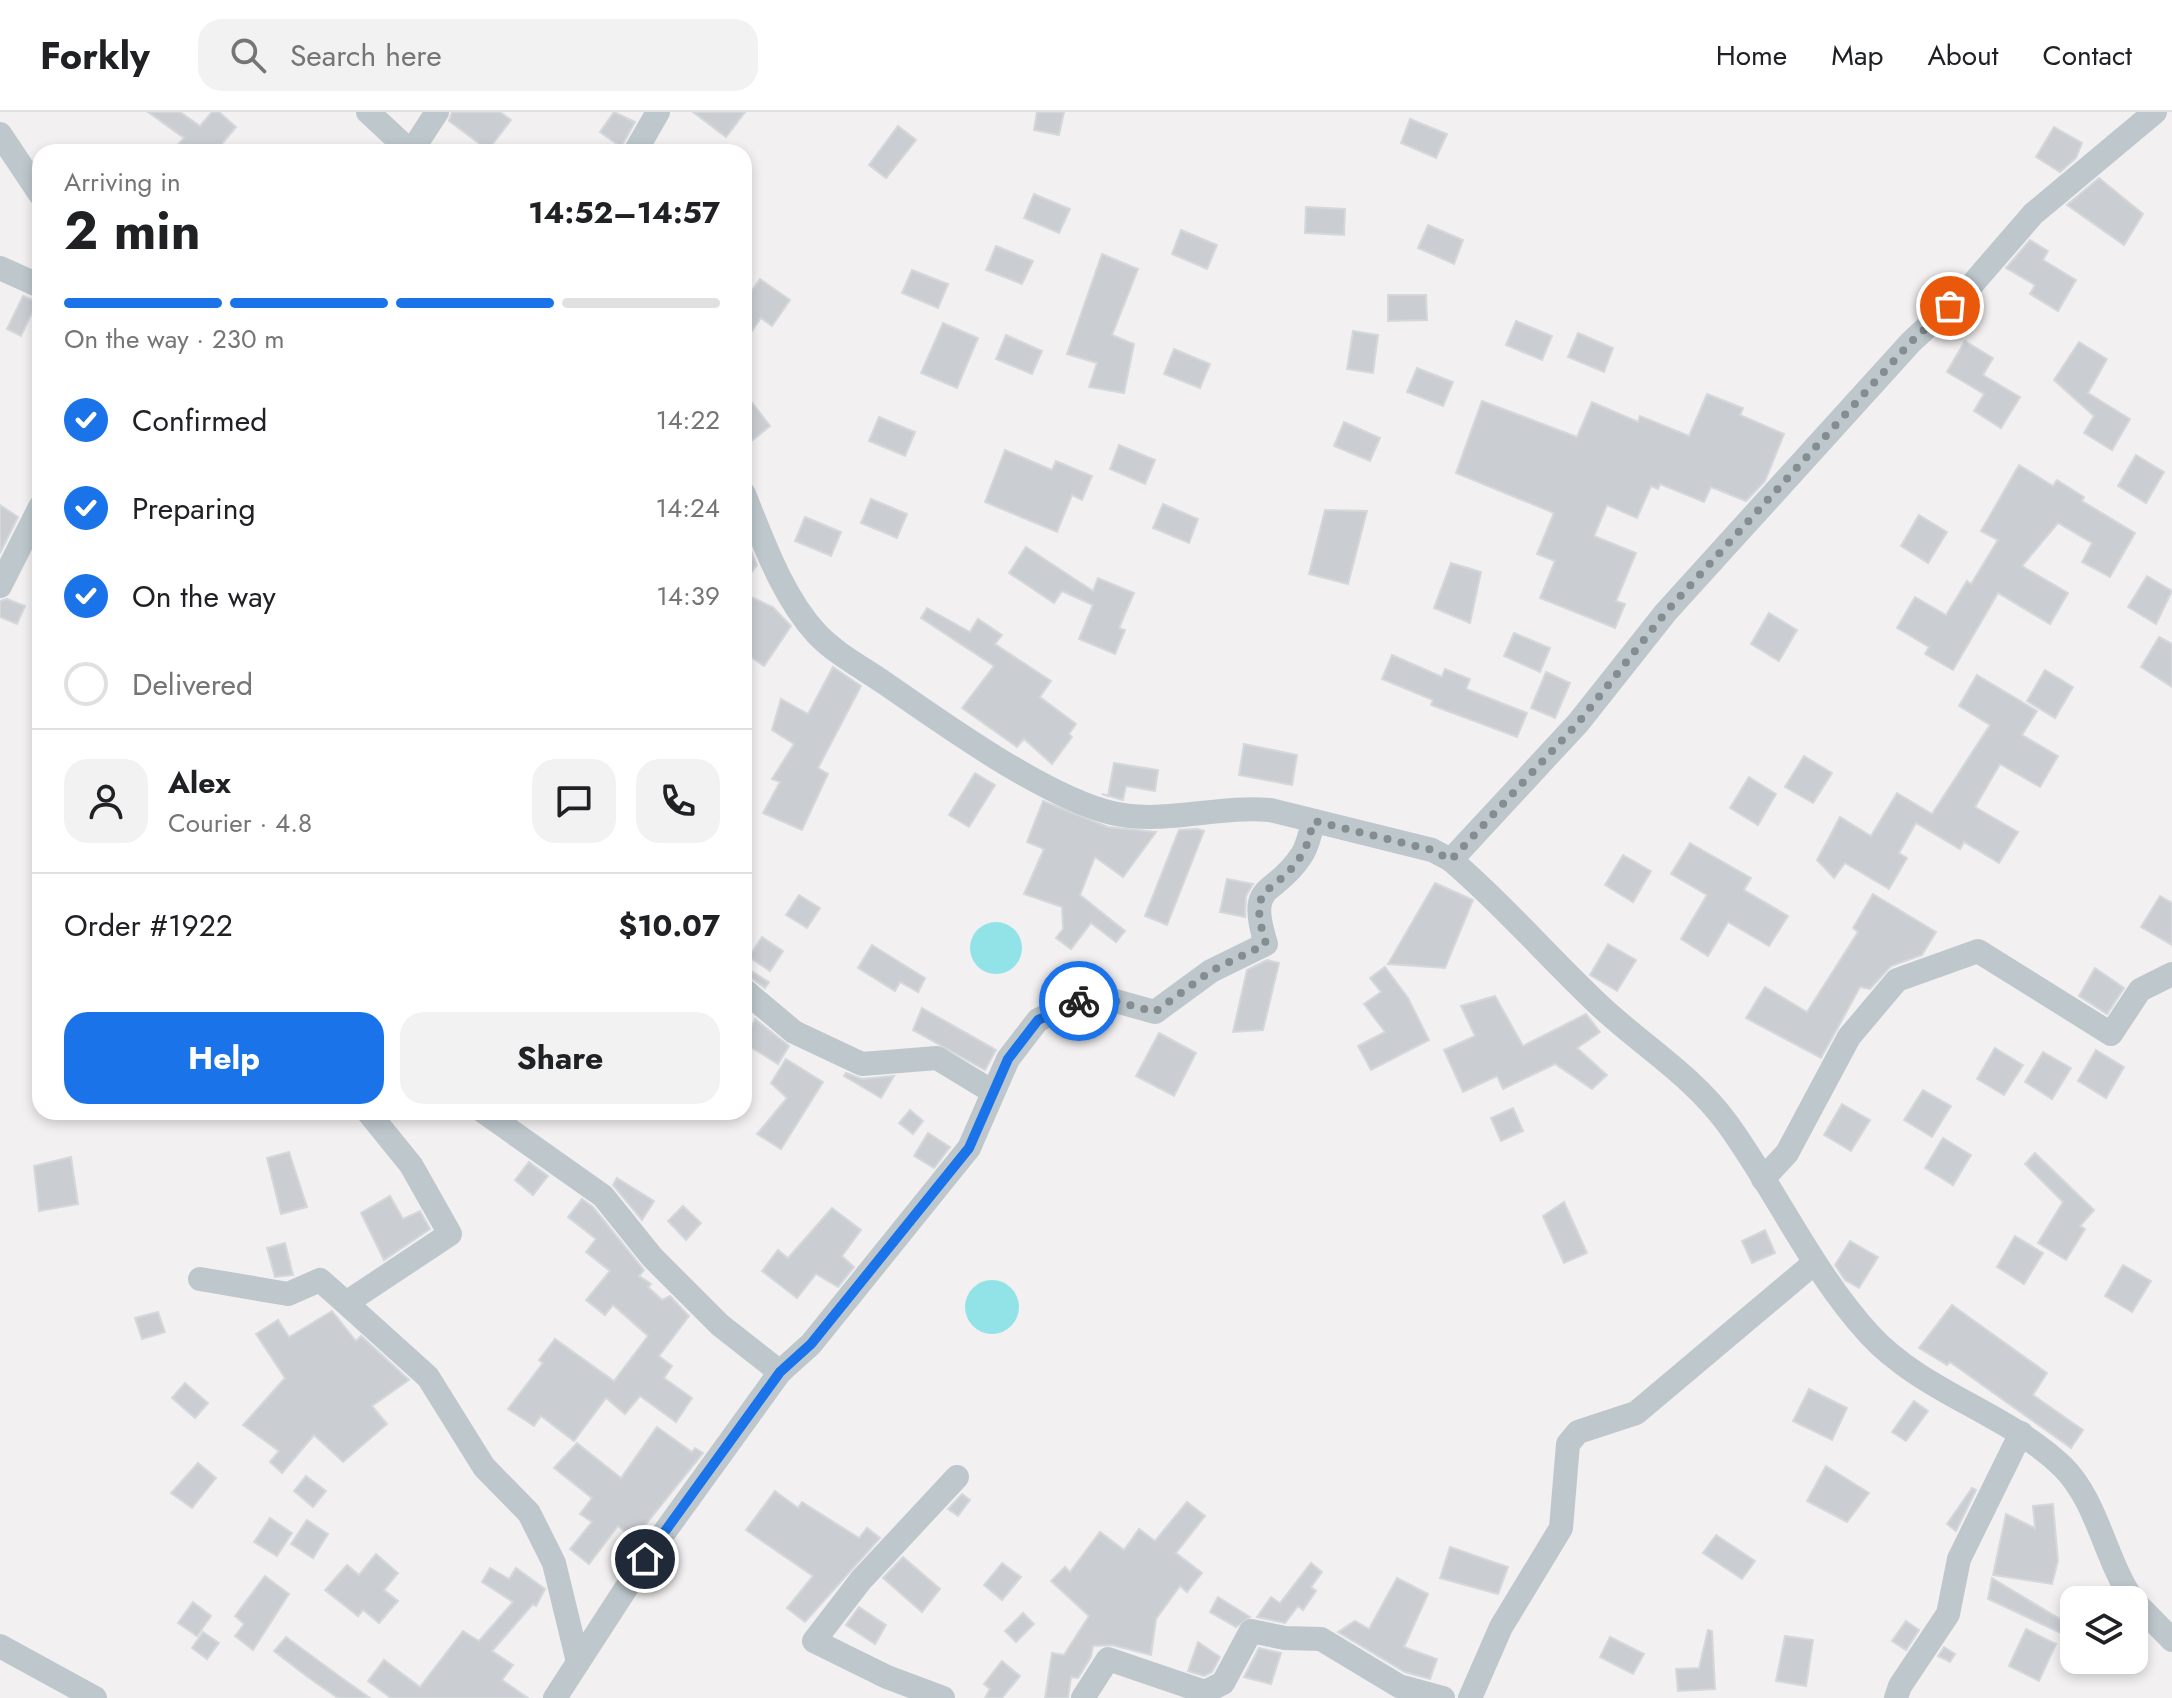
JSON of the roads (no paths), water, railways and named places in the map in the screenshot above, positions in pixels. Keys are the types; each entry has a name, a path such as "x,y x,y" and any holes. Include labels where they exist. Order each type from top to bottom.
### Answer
{"street":[{"path":"368,112 402,144"},
{"path":"416,144 437,112"},
{"path":"640,144 658,112"},
{"path":"1451,860 1578,723 1666,612 1911,342 1969,288 2033,214 2155,112"},
{"path":"0,134 32,182"},
{"path":"0,268 32,282"},
{"path":"752,512 779,573 817,633 834,649 945,725 1040,781 1114,814 1160,814 1245,807 1432,850 1451,860 1600,1006 1690,1081 1726,1122 1813,1264 1886,1351 1944,1391 2021,1433 2066,1470 2082,1493 2113,1567 2125,1586"},
{"path":"0,586 32,523"},
{"path":"555,1698 645,1559 780,1372 811,1344 969,1148 1008,1059 1038,1020 1102,991 1112,1000 1155,1012 1211,971 1266,944 1257,916 1261,895 1302,856 1314,821"},
{"path":"1763,1179 1787,1153 1849,1037 1897,980 1978,951 2111,1034 2140,990 2172,974"},
{"path":"752,997 794,1032 862,1064 937,1058 993,1092"},
{"path":"346,1303 450,1234 411,1165 374,1120"},
{"path":"495,1120 603,1196 652,1257 720,1325 780,1372"},
{"path":"1470,1698 1501,1627 1561,1528 1568,1444 1578,1432 1636,1413 1813,1264"},
{"path":"200,1279 288,1294 320,1280 428,1377 484,1467 529,1513 554,1563 578,1662"},
{"path":"1896,1698 1900,1686 1948,1614 1959,1559 2021,1433"},
{"path":"943,1698 887,1677 814,1641 861,1580 957,1477"},
{"path":"2148,1615 2172,1640"},
{"path":"1083,1698 1108,1659 1205,1692 1223,1683 1251,1631 1285,1638 1321,1639 1399,1686 1443,1698"},
{"path":"0,1646 95,1698"}],"water":[{"path":"996,922 1014,930 1022,948 1014,966 996,974 978,966 970,948 978,930"},
{"path":"992,1280 1011,1288 1019,1307 1011,1326 992,1334 973,1326 965,1307 973,1288"}]}
